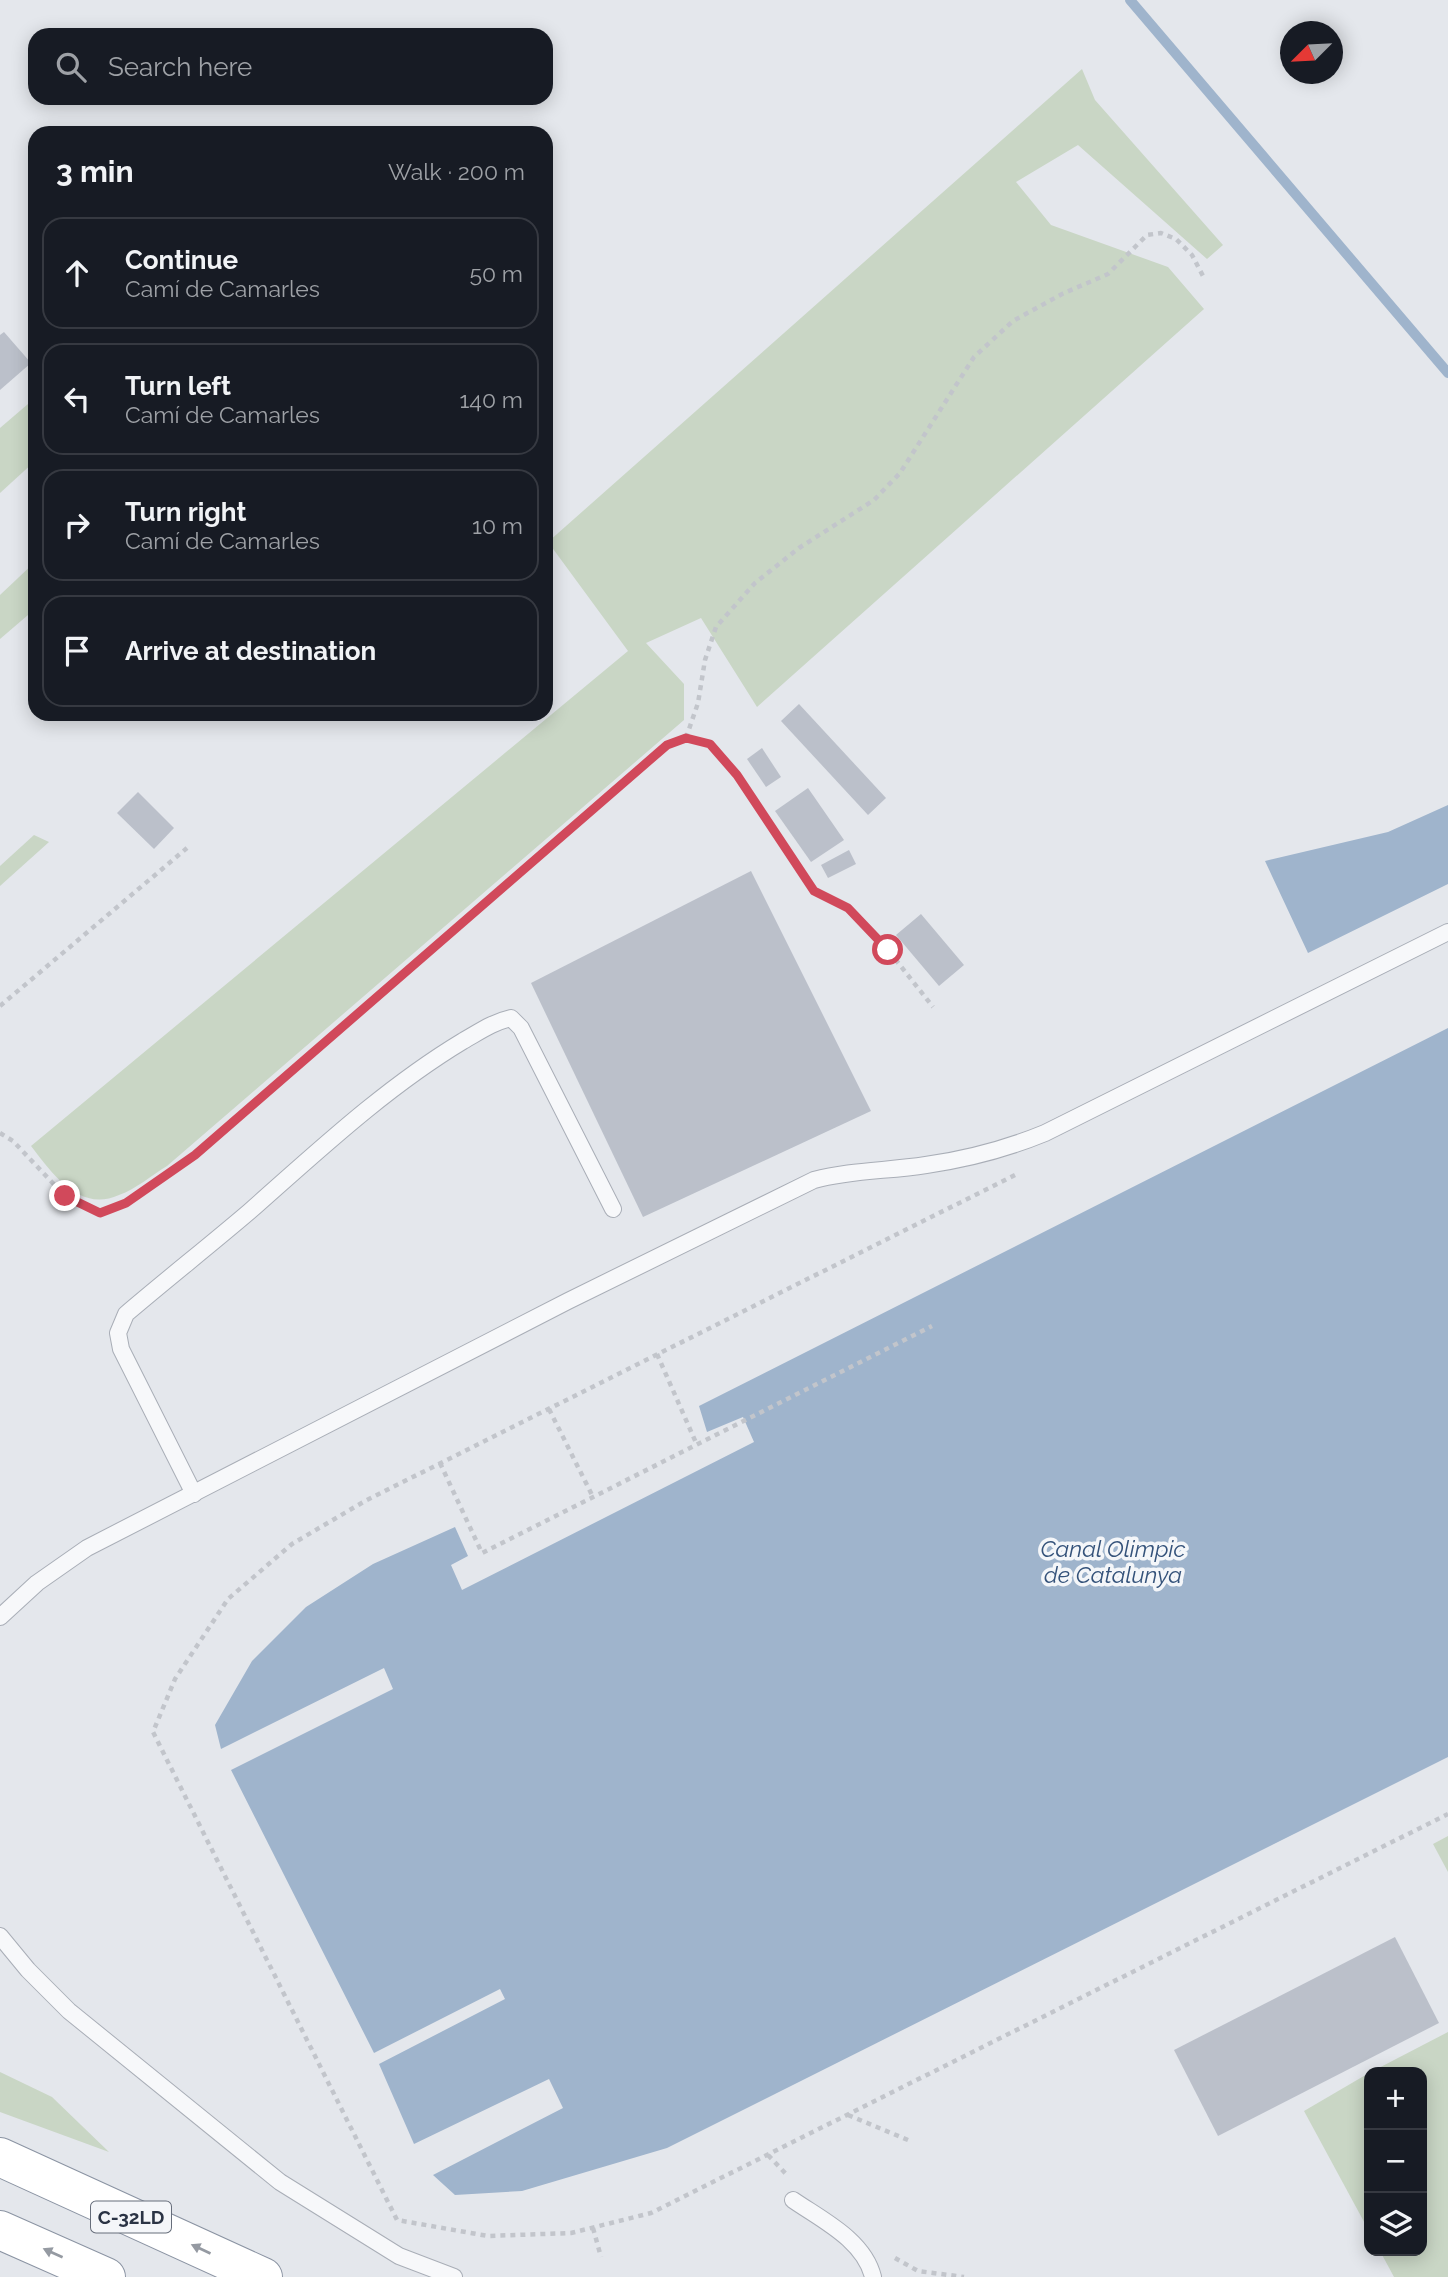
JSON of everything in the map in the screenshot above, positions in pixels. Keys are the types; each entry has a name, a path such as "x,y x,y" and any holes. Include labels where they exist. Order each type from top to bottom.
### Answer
{"highway":[{"name":"C-32LD","path":"0,2157 263,2277"},
{"path":"0,2230 106,2277"}],"lane":[{"path":"0,1617 37,1583 87,1548 568,1301 814,1180 844,1172 926,1166 1002,1151 1045,1133 1448,932"},
{"path":"194,1494 121,1349 118,1333 126,1314 310,1156 377,1101 443,1053 498,1021 511,1018 521,1028 612,1209"},
{"path":"0,1936 28,1970 69,2011 280,2182 399,2256 454,2277"},
{"path":"793,2200 850,2240 870,2266 873,2277"}],"path":[{"path":"686,738 698,703 705,660 716,628 755,583 799,548 874,500 900,473 974,357 1013,321 1062,294 1108,274 1147,235 1161,233 1176,239 1192,255 1202,276"},
{"path":"0,1133 13,1141 65,1196 100,1213 126,1203 195,1155 667,745 686,738 710,744 737,775 814,891 848,908 888,950 933,1007"},
{"path":"0,1006 187,848"},
{"path":"1016,1175 365,1501 292,1544 228,1599 175,1679 153,1732 397,2220 488,2236 571,2234 651,2213 1448,1814"},
{"path":"440,1463 482,1553 932,1326"},
{"path":"657,1354 697,1445"},
{"path":"549,1409 593,1497"},
{"path":"848,2115 908,2140"},
{"path":"593,2228 601,2257"}],"green space":[{"path":"1082,69 1095,100 1223,245 1207,259 1078,145 1016,182 1051,225 1168,267 1204,309 757,707 701,618 646,643 684,684 684,720 167,1166 132,1189 105,1199 91,1199 68,1187 48,1168 31,1146 544,721 553,721 553,713 628,651 553,549 553,538"},
{"path":"28,404 28,467 0,493 0,428"},
{"path":"28,569 28,615 0,639 0,595"},
{"path":"34,835 49,842 0,886 0,866"},
{"path":"1448,1836 1448,1872 1433,1844"},
{"path":"1448,2032 1448,2277 1394,2277 1383,2256 1427,2256 1427,2067 1381,2067"},
{"path":"0,2072 52,2097 109,2152 0,2112"},
{"path":"1364,2076 1364,2222 1304,2111"}],"water":[{"path":"1448,805 1448,884 1308,953 1265,861 1388,832"},
{"name":"Canal Olimpic de Catalunya","path":"1448,1028 1448,1757 667,2148 522,2191 455,2195 433,2175 563,2108 549,2079 414,2144 379,2064 505,1999 500,1989 374,2053 231,1770 393,1689 384,1668 221,1749 215,1725 252,1661 306,1607 373,1564 455,1527 468,1556 451,1565 462,1590 754,1442 743,1417 707,1432 699,1406"}],"building":[{"path":"4,332 28,360 28,366 0,390 0,335"},
{"path":"799,704 886,798 868,815 781,721"},
{"path":"762,748 781,777 766,787 747,759"},
{"path":"808,788 844,840 811,862 775,811"},
{"path":"138,792 174,828 154,849 117,813"},
{"path":"849,850 856,864 828,878 821,865"},
{"path":"751,871 871,1111 643,1217 531,983"},
{"path":"921,914 964,965 939,986 896,935"},
{"path":"1395,1937 1439,2023 1218,2136 1174,2050"}],"waterway":[{"path":"1130,0 1448,373"}],"route":[{"path":"65,1196 100,1213 126,1203 195,1155 667,745 686,738 710,744 737,775 814,891 848,908 888,950"}]}
